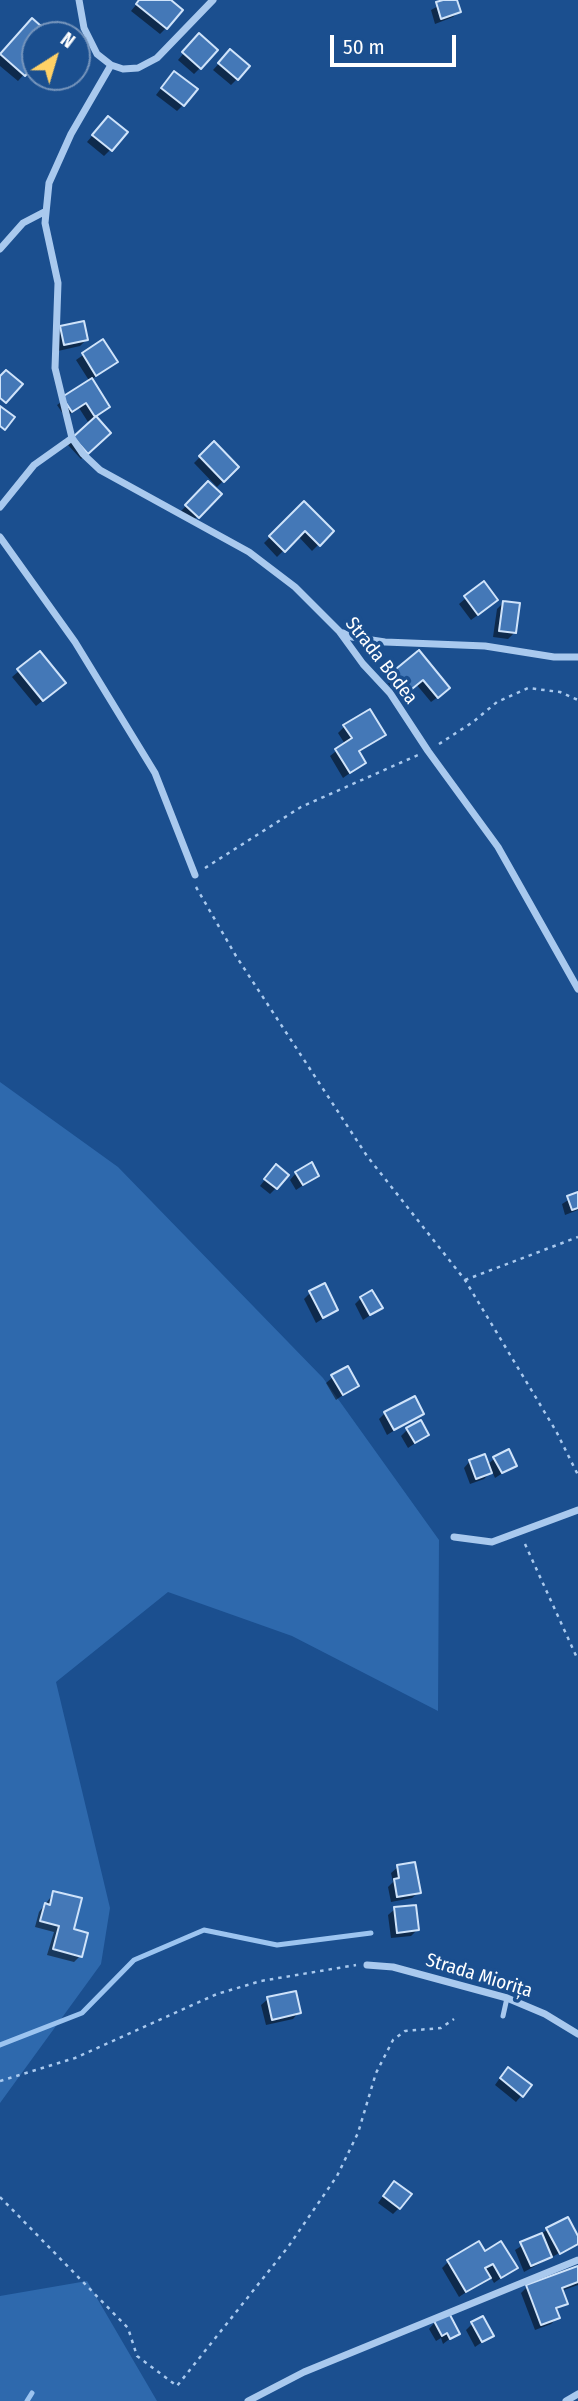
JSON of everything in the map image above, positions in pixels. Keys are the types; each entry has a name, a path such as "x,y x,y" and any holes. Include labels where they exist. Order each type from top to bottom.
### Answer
{"street":[{"path":"79,0 84,28 97,54 111,65 123,69 138,68 158,58 213,0"},
{"path":"0,507 34,465 72,438 55,368 58,284 45,223 46,211 49,183 60,156 111,65"},
{"path":"0,249 23,223 46,211"},
{"name":"Strada Bodea","path":"72,438 100,470 249,552 295,587 339,631 363,664 390,693 498,848 578,989"},
{"path":"0,537 75,642 155,773 195,875"},
{"path":"339,631 352,637 385,642 485,646 554,657 578,657"},
{"path":"454,1537 492,1542 578,1510"},
{"name":"Strada Miorița","path":"367,1965 393,1967 508,1998 545,2014 578,2034"},
{"path":"248,2401 304,2372 578,2260"},
{"path":"566,2401 578,2394"}],"lane":[{"path":"503,2016 508,1998"}],"path":[{"path":"578,700 560,692 528,688 512,693 428,751 301,807 195,875 196,891 314,1077 367,1156 465,1280 556,1431 578,1475"},
{"path":"465,1280 578,1237"},
{"path":"518,1532 537,1567 578,1660"},
{"path":"0,2081 75,2058 228,1991 288,1976 367,1965"},
{"path":"0,2197 128,2328 137,2356 177,2386 288,2247 337,2176 358,2133 376,2073 393,2040 405,2031 441,2028 454,2019"}],"shaded area":[{"path":"0,1082 118,1167 323,1378 439,1540 438,1711 292,1636 168,1592 56,1682 110,1908 101,1964 0,2103"},
{"path":"87,2281 157,2401 0,2401 0,2296"}],"building":[{"path":"139,0 171,0 183,10 167,29 136,4"},
{"path":"457,0 461,12 441,19 436,2"},
{"path":"21,30 21,72 0,54"},
{"path":"199,33 218,50 201,69 182,52"},
{"path":"230,49 250,66 238,80 218,63"},
{"path":"174,71 198,89 184,106 161,88"},
{"path":"108,116 128,132 112,151 92,135"},
{"path":"84,321 88,340 64,345 60,326"},
{"path":"103,339 118,362 96,376 82,353"},
{"path":"6,370 23,384 6,403 0,398 0,376"},
{"path":"92,378 110,407 95,417 86,403 72,412 62,397"},
{"path":"0,406 15,417 5,430 0,426"},
{"path":"96,416 111,433 88,454 73,437"},
{"path":"214,441 239,467 224,482 199,456"},
{"path":"208,481 222,494 199,518 185,505"},
{"path":"304,501 334,531 320,546 305,531 285,552 269,536"},
{"path":"484,581 498,600 478,615 464,596"},
{"path":"503,601 520,603 516,633 499,631"},
{"path":"419,650 450,688 438,698 423,680 407,693 391,673"},
{"path":"40,651 66,683 43,701 17,669"},
{"path":"370,709 386,735 359,751 366,763 350,773 335,749 352,738 343,725"},
{"path":"312,1162 319,1176 303,1185 295,1172"},
{"path":"276,1164 289,1175 277,1189 264,1179"},
{"path":"578,1192 578,1208 572,1210 567,1196"},
{"path":"325,1283 338,1310 323,1318 309,1291"},
{"path":"372,1290 383,1308 370,1315 360,1297"},
{"path":"348,1366 359,1386 343,1395 331,1375"},
{"path":"415,1396 424,1414 394,1430 384,1412"},
{"path":"421,1420 429,1435 415,1443 406,1428"},
{"path":"509,1449 517,1466 502,1473 493,1457"},
{"path":"485,1454 492,1473 476,1479 469,1460"},
{"path":"415,1862 421,1893 397,1897 394,1879 399,1878 397,1865"},
{"path":"53,1891 82,1898 74,1929 88,1933 82,1957 53,1949 59,1926 40,1921 45,1903 50,1905"},
{"path":"416,1905 419,1930 397,1933 394,1907"},
{"path":"296,1991 301,2013 272,2020 267,1997"},
{"path":"508,2067 532,2085 523,2097 500,2078"},
{"path":"394,2181 412,2194 400,2209 383,2196"},
{"path":"568,2217 578,2236 578,2244 560,2254 546,2228"},
{"path":"542,2233 552,2257 531,2266 520,2242"},
{"path":"479,2241 485,2251 501,2241 518,2268 501,2278 493,2264 485,2268 491,2278 466,2292 447,2260"},
{"path":"578,2266 578,2282 562,2288 568,2304 556,2308 560,2318 541,2325 526,2285"},
{"path":"449,2313 460,2334 450,2339 447,2333 442,2336 434,2321"},
{"path":"483,2316 494,2336 482,2342 471,2322"}],"waterway":[{"path":"0,2045 82,2013 134,1960 204,1930 277,1945 371,1933"},
{"path":"27,2401 32,2393"}]}
